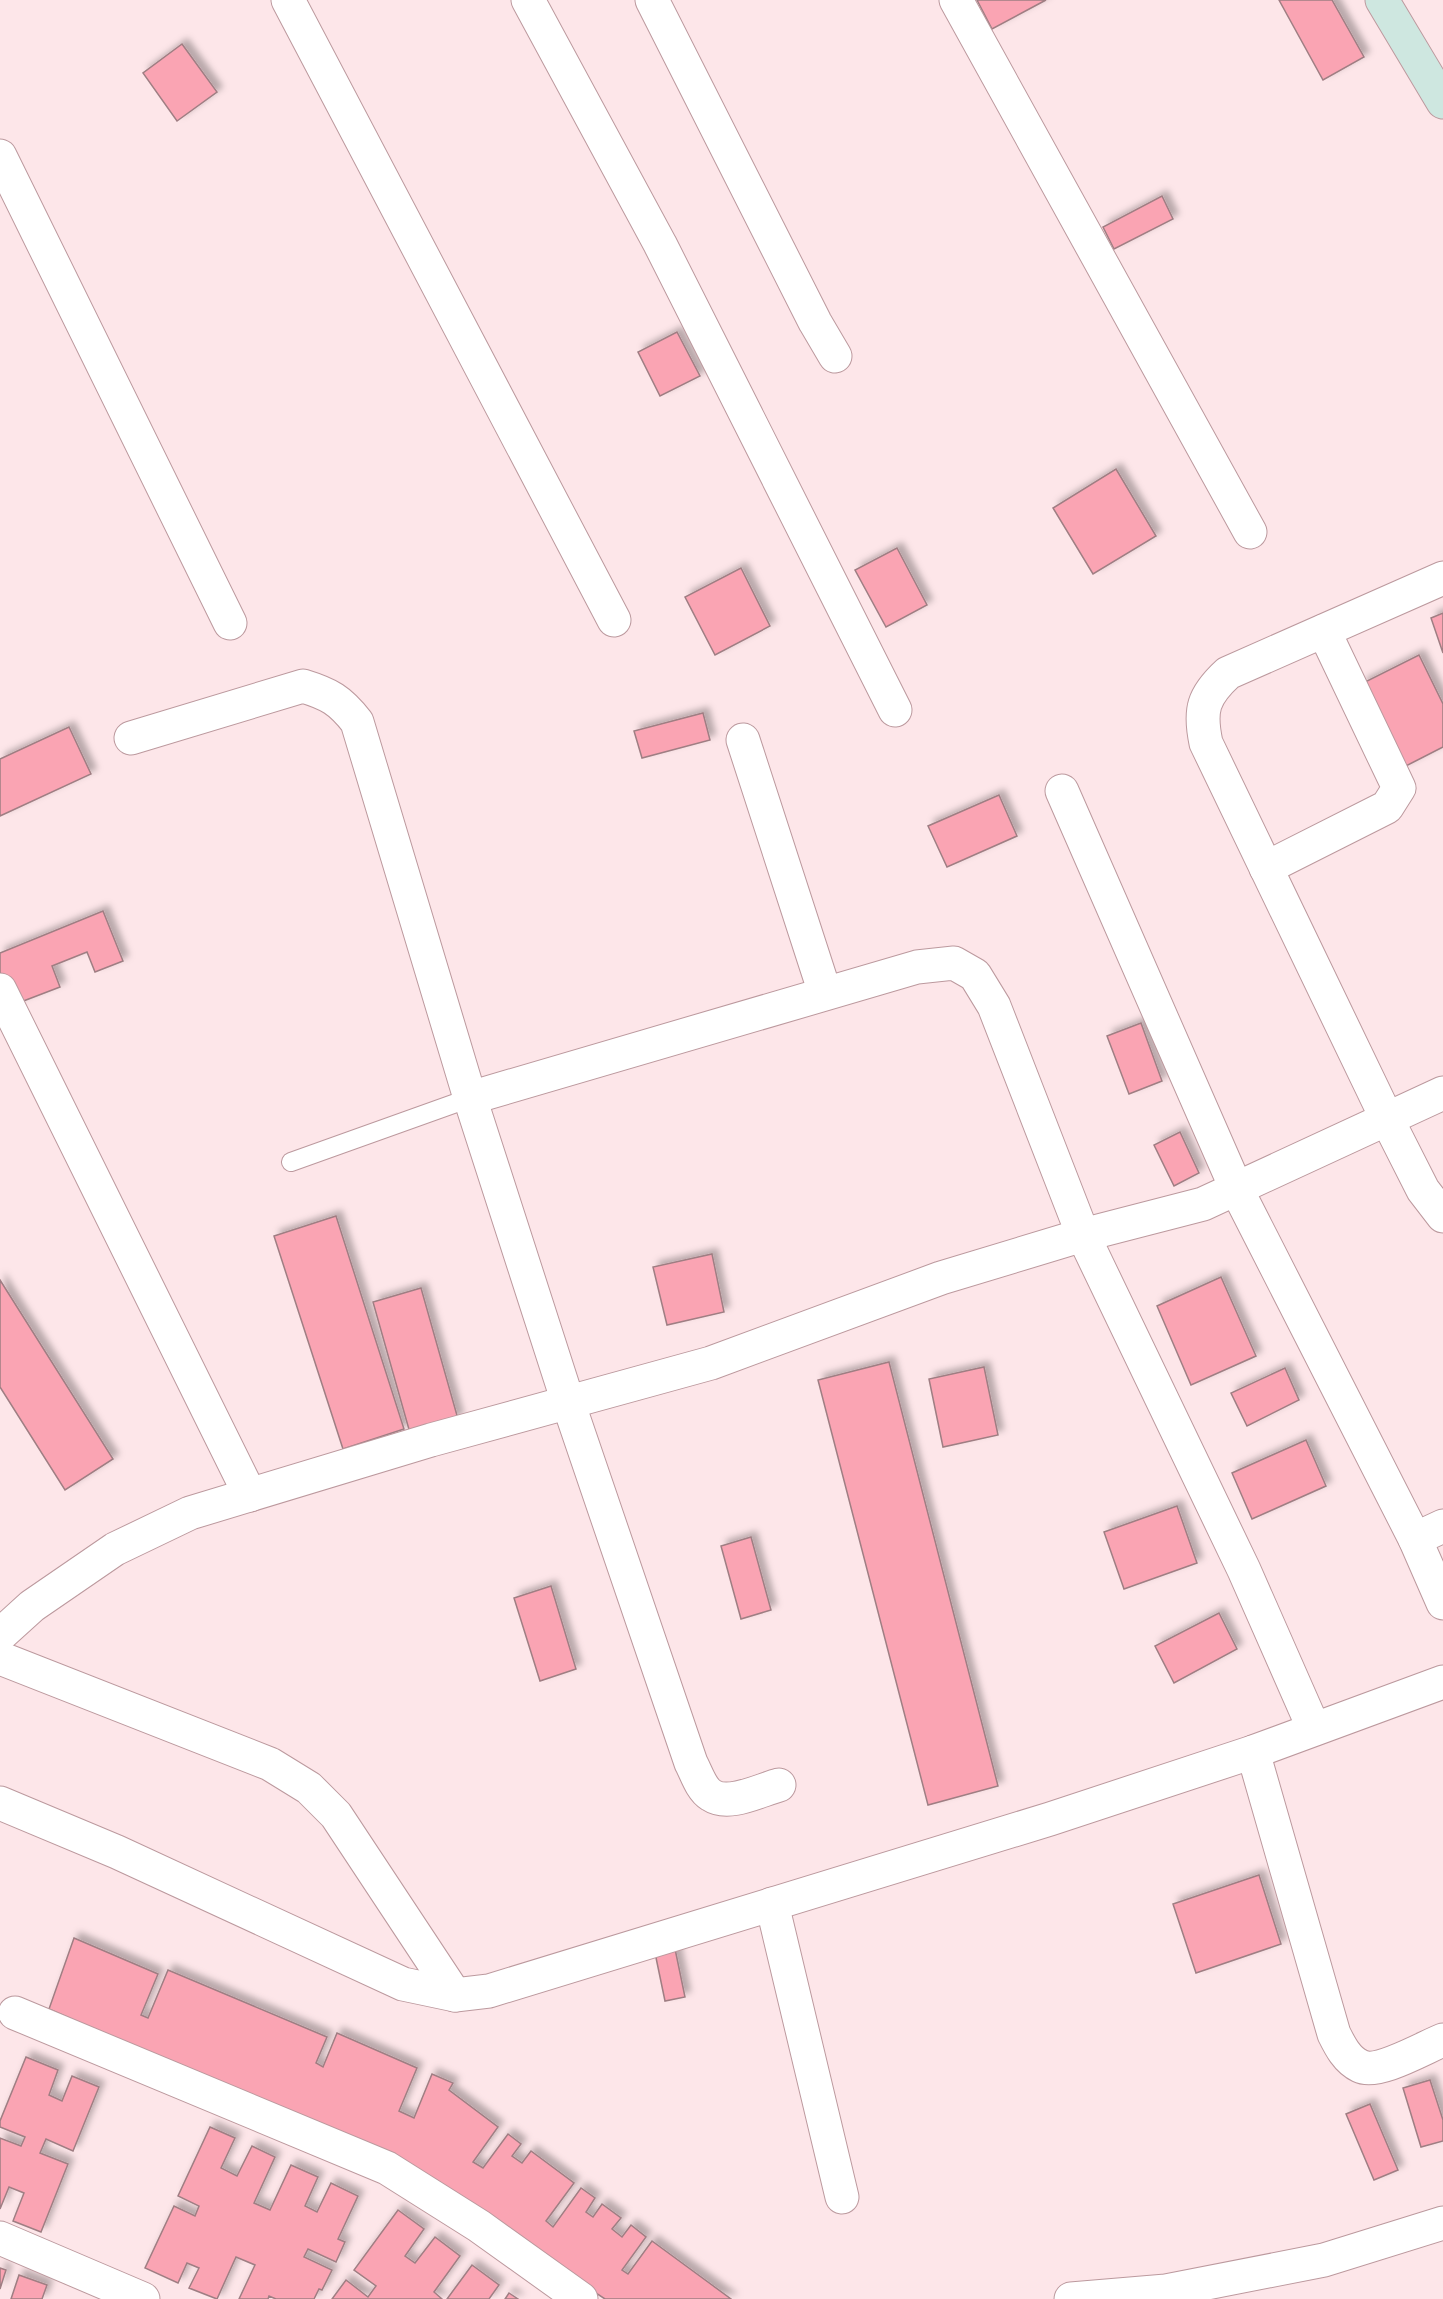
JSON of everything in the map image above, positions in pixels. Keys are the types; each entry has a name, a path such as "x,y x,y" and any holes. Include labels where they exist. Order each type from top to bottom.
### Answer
{"street":[{"path":"288,0 614,620"},
{"path":"528,0 660,244 895,710"},
{"path":"652,0 815,322 835,356"},
{"path":"956,0 1250,532"},
{"path":"1382,0 1443,102"},
{"path":"0,156 230,623"},
{"path":"1443,578 1228,673 1212,688 1204,705 1202,723 1206,743 1387,1119 1423,1190 1443,1216"},
{"path":"1266,868 1387,807 1399,788 1324,631"},
{"path":"131,738 303,686 327,693 343,704 357,722 470,1098 568,1402 691,1763 710,1794 727,1800 779,1785"},
{"path":"743,740 825,993"},
{"path":"1062,791 1236,1188 1429,1532 1443,1603"},
{"path":"470,1098 917,967 954,963 975,975 994,1006 1083,1234 1244,1570 1314,1729"},
{"path":"0,990 250,1495"},
{"path":"0,1635 32,1606 115,1549 190,1513 431,1440 711,1363 941,1278 1083,1234 1203,1204 1443,1093"},
{"path":"0,1658 270,1764 309,1788 336,1815 455,1995"},
{"path":"0,1803 128,1857 403,1984 455,1995 489,1991 1033,1824 1253,1752 1443,1682"},
{"path":"1253,1752 1334,2034 1345,2054 1361,2067 1380,2067 1443,2040"},
{"path":"772,1904 842,2197"},
{"path":"15,2013 387,2169 479,2226 581,2299"},
{"path":"1071,2299 1166,2291 1324,2260 1443,2223"},
{"path":"0,2238 143,2299"}],"lane":[{"path":"291,1161 470,1098"}],"building":[{"path":"977,0 1046,0 992,29"},
{"path":"1279,0 1332,0 1364,57 1323,80"},
{"path":"182,44 217,92 177,121 143,73"},
{"path":"1162,196 1173,219 1114,249 1103,227"},
{"path":"677,332 700,376 660,396 638,352"},
{"path":"1116,469 1156,536 1093,574 1053,508"},
{"path":"897,548 927,605 886,627 855,570"},
{"path":"741,568 770,626 715,655 685,597"},
{"path":"1443,613 1443,653 1431,618"},
{"path":"1419,655 1443,704 1443,747 1402,768 1361,684"},
{"path":"703,713 710,740 642,758 634,731"},
{"path":"69,727 91,774 0,816 0,759"},
{"path":"999,795 1017,836 947,867 928,826"},
{"path":"103,911 123,961 95,972 87,952 52,966 60,987 13,1005 0,972 0,953"},
{"path":"1141,1023 1162,1081 1129,1094 1107,1036"},
{"path":"1180,1132 1199,1173 1174,1186 1154,1145"},
{"path":"336,1216 404,1429 343,1449 274,1236"},
{"path":"712,1254 724,1312 667,1325 653,1267"},
{"path":"1221,1277 1256,1356 1191,1385 1157,1306"},
{"path":"0,1280 113,1459 65,1490 0,1387"},
{"path":"421,1288 458,1419 410,1433 373,1302"},
{"path":"889,1362 998,1786 928,1805 818,1380"},
{"path":"984,1367 998,1435 943,1447 929,1379"},
{"path":"1285,1368 1299,1400 1247,1426 1231,1393"},
{"path":"1306,1440 1326,1486 1252,1519 1232,1473"},
{"path":"1177,1506 1197,1563 1124,1589 1104,1532"},
{"path":"751,1537 771,1610 741,1619 721,1546"},
{"path":"551,1586 576,1669 540,1681 514,1598"},
{"path":"1219,1613 1237,1649 1174,1683 1155,1646"},
{"path":"1259,1875 1281,1944 1196,1973 1173,1904"},
{"path":"74,1938 158,1974 141,2015 148,2018 168,1970 327,2037 316,2063 323,2067 337,2033 417,2068 399,2111 414,2118 432,2074 453,2083 449,2090 498,2127 473,2162 483,2168 508,2134 521,2144 512,2156 522,2163 531,2151 574,2183 546,2221 553,2227 581,2188 595,2198 586,2212 593,2217 602,2204 621,2218 612,2229 622,2237 631,2225 646,2237 622,2270 628,2274 652,2241 731,2299 605,2299 409,2170 49,2009"},
{"path":"674,1944 685,1997 665,2001 654,1948"},
{"path":"26,2057 58,2070 49,2095 62,2101 72,2076 99,2087 73,2151 46,2139 40,2153 68,2164 41,2232 13,2221 24,2193 9,2187 0,2209 0,2138 21,2146 25,2137 0,2127 0,2121"},
{"path":"1430,2080 1443,2120 1443,2141 1421,2147 1403,2088"},
{"path":"1370,2104 1398,2170 1374,2180 1346,2114"},
{"path":"210,2127 235,2138 221,2168 237,2176 252,2146 275,2157 254,2203 270,2210 291,2165 318,2177 305,2206 317,2212 331,2183 358,2196 338,2239 345,2242 336,2262 308,2249 304,2257 332,2270 322,2290 319,2289 314,2299 276,2299 269,2296 268,2299 239,2299 255,2265 236,2257 217,2299 189,2288 199,2268 187,2263 178,2283 145,2268 174,2206 195,2216 199,2206 178,2196"},
{"path":"398,2210 424,2229 405,2256 415,2263 435,2237 460,2256 434,2292 442,2299 332,2299 346,2280 368,2297 376,2286 354,2270"},
{"path":"472,2265 499,2285 489,2299 447,2299"},
{"path":"0,2268 6,2270 0,2289"},
{"path":"19,2275 47,2285 42,2299 11,2299"},
{"path":"509,2293 518,2299 505,2299"}]}
